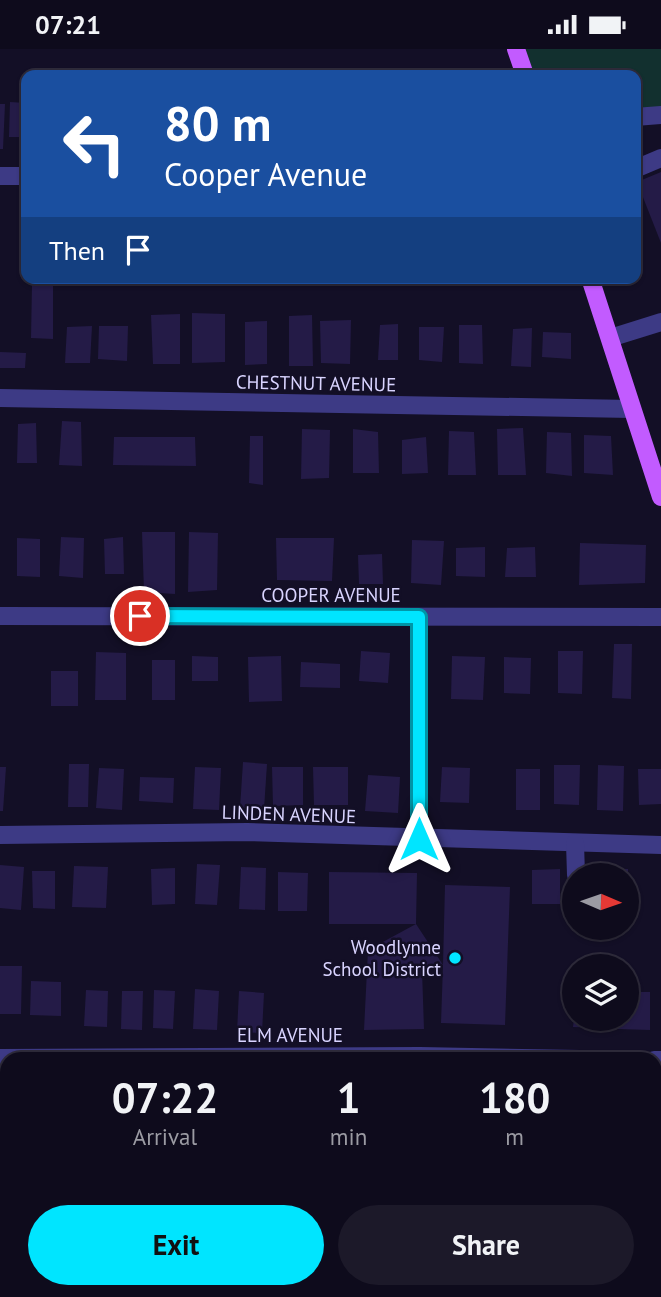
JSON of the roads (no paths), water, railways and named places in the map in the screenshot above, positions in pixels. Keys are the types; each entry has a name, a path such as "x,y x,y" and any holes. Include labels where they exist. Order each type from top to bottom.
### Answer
{"main road":[{"path":"516,49 523,70"},
{"path":"592,284 661,497"}],"street":[{"path":"641,117 661,115"},
{"path":"641,166 661,158"},
{"path":"0,176 21,176"},
{"path":"610,338 661,322"},
{"name":"CHESTNUT AVENUE","path":"0,398 632,409"},
{"name":"COOPER AVENUE","path":"0,616 661,617"},
{"path":"419,617 419,839"},
{"name":"LINDEN AVENUE","path":"0,835 247,832 661,845"},
{"path":"575,843 576,863"}],"place":[{"name":"Woodlynne School District","path":"455,958"}]}
